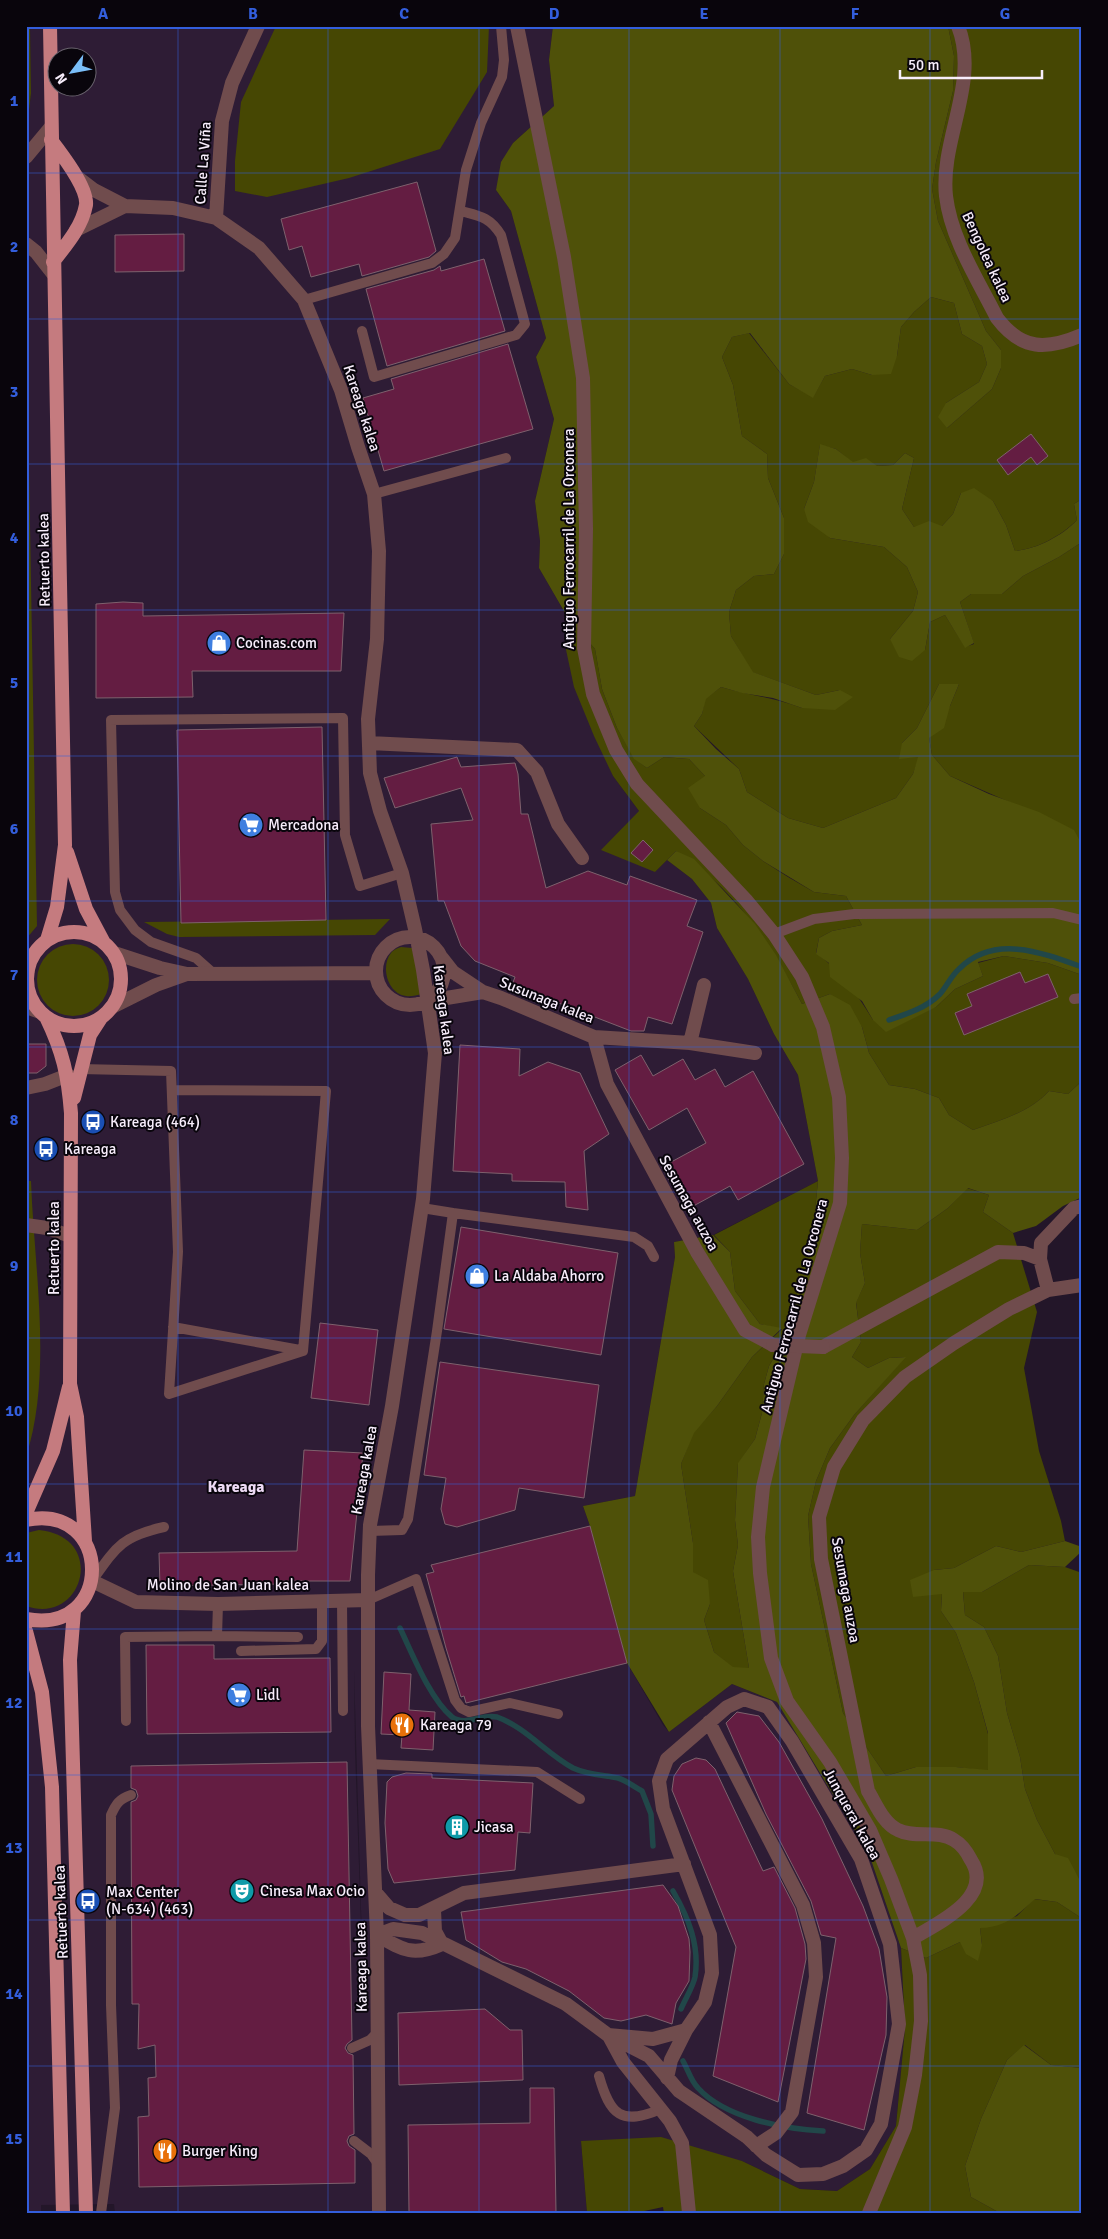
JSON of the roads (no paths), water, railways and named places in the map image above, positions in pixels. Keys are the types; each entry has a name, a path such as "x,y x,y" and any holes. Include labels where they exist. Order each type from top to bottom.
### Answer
{"main road":[{"name":"Retuerto kalea","path":"47,940 57,908 65,845 50,26"},
{"path":"51,134 77,177 86,203 76,230 53,269"},
{"name":"Retuerto kalea","path":"65,845 86,909 103,941"},
{"path":"75,931 91,935 103,941 114,953 122,981 119,993 112,1007 101,1018 86,1025 73,1026 62,1025 37,1012 30,997 26,980 27,970 34,952 47,940 59,934 75,931"},
{"name":"Retuerto kalea","path":"37,1012 59,1044 74,1072"},
{"name":"Retuerto kalea","path":"70,1384 71,1113 74,1072 90,1035 101,1018"},
{"path":"26,1513 53,1451 70,1384"},
{"path":"70,1384 77,1417 85,1541"},
{"path":"26,1520 39,1517 56,1520 72,1528 85,1541 91,1553 94,1567 92,1581 86,1597 74,1611 58,1620 40,1622 26,1620"},
{"name":"Retuerto kalea","path":"74,1611 70,1660 86,2213"},
{"name":"Retuerto kalea","path":"26,1631 42,1692 52,1786 63,2213"}],"street":[{"name":"Calle La Viña","path":"216,218 222,122 232,83 258,26"},
{"name":"Antiguo Ferrocarril de La Orconera","path":"517,26 564,257 584,378 586,530 584,648 593,694 616,750 637,784 746,900 774,934 802,978 822,1027 839,1097 842,1158 840,1203 799,1335 763,1487 758,1537 760,1573 771,1658 787,1700 830,1762 870,1830 913,1938 920,1975 920,2012 915,2075 905,2127 869,2213"},
{"name":"Bengolea kalea","path":"958,26 962,36 963,80 962,98 947,163 946,194 951,223 998,318 1007,331 1020,341 1039,346 1059,344 1082,335"},
{"path":"26,157 51,134"},
{"name":"Kareaga kalea","path":"77,177 94,190 124,206 172,208 216,218 259,248 304,300 341,390 374,494 379,551 378,630 368,719 370,773 380,811 402,873 417,937 435,1053 422,1208 392,1406 370,1532 368,1600 369,1764 377,1935 379,2213"},
{"name":"Kareaga kalea","path":"76,230 124,206"},
{"path":"26,244 53,269"},
{"path":"369,743 517,750 537,772 558,824 582,858"},
{"path":"405,937 417,937 429,942 453,972 482,992 404,1004 393,1000 378,984 375,973 378,958 384,948 394,941 405,937"},
{"path":"114,953 152,966 187,974 375,973"},
{"path":"428,1001 437,992 442,982 444,968 441,957"},
{"path":"112,1007 156,985 187,974"},
{"path":"690,1043 704,985"},
{"name":"Susunaga kalea","path":"482,992 501,998 594,1037 690,1043 755,1053"},
{"name":"Sesumaga auzoa","path":"594,1037 607,1084 697,1252 745,1330 773,1345 823,1347 998,1252 1024,1253 1040,1259"},
{"path":"26,1088 45,1084 74,1072"},
{"path":"1048,1290 1040,1259 1042,1243 1074,1208 1082,1206"},
{"path":"26,1225 47,1228 70,1236"},
{"name":"Sesumaga auzoa","path":"913,1938 948,1917 967,1902 977,1882 975,1865 967,1852 953,1839 898,1830 883,1817 868,1791 821,1559 819,1517 834,1467 863,1420 906,1377 954,1343 1009,1309 1048,1290 1082,1285"},
{"name":"Molino de San Juan kalea","path":"92,1581 136,1602 218,1604 368,1600"},
{"name":"Junqueral kalea","path":"442,1944 566,2004 608,2035 649,2056 679,2091 747,2138 766,2155 798,2175 823,2174 843,2166 866,2150 881,2124 898,2024 890,1944 861,1859 792,1741 768,1707 744,1699 727,1707 667,1759 659,1780 663,1809 710,1935 712,1973 705,2002 686,2030 671,2060 668,2078"},
{"path":"709,1722 803,1905 814,1943 816,1978 792,2112 776,2133 756,2146"},
{"path":"870,1830 883,1817"},
{"path":"376,1893 389,1908 405,1915 419,1915 434,1910 450,1899 464,1893 684,1864"},
{"path":"377,1935 401,1949 425,1952 442,1944 435,1931 434,1910"},
{"path":"608,2035 653,2039 686,2030"},
{"name":"Junqueral kalea","path":"608,2035 624,2062 670,2121 682,2143 689,2213"}],"lane":[{"path":"304,300 432,263 444,254 455,238 466,170 482,123 502,77 504,60 501,26"},
{"path":"362,331 374,377 516,336 525,324 500,235 493,223 481,216 460,211"},
{"path":"374,494 506,458"},
{"path":"214,974 196,958 151,942 135,930 120,910 115,892 111,720 343,718 344,835 360,886 402,873"},
{"path":"774,934 814,919 854,914 1052,913 1082,920"},
{"path":"74,1072 171,1071 178,1252 168,1394 303,1351"},
{"path":"172,1090 326,1091 303,1351"},
{"path":"422,1208 634,1237 648,1246 654,1257"},
{"path":"370,1532 402,1530 408,1519 453,1213"},
{"path":"173,1327 303,1351"},
{"path":"92,1581 123,1542 140,1532 164,1527"},
{"path":"368,1600 416,1580 455,1700 461,1708 469,1712 510,1703 558,1714"},
{"path":"342,1600 343,1711"},
{"path":"241,1651 316,1648 322,1641 322,1601"},
{"path":"217,1636 218,1604"},
{"path":"126,1721 126,1637 298,1637"},
{"path":"369,1764 537,1772 580,1799"},
{"path":"101,2213 115,2108 111,2006 110,1828 111,1815 116,1804 123,1797 131,1794"},
{"path":"352,2048 370,2040 378,2032"},
{"path":"600,2076 611,2108 623,2116 642,2117 661,2109"},
{"path":"354,2141 371,2154 379,2166"}],"waterway":[{"path":"889,1020 909,1013 935,999 959,969 973,958 987,952 1002,949 1018,949 1050,956 1082,967"},
{"path":"400,1628 429,1688 452,1717 463,1721 491,1716 497,1717 517,1727 554,1756 573,1768 621,1779 642,1791 651,1814 653,1846"},
{"path":"673,1891 688,1921 696,1954 694,1981 681,2009"},
{"path":"683,2061 691,2079 698,2088 723,2107 756,2120 791,2128 823,2131"}],"place":[{"name":"Cocinas.com","path":"219,643"},
{"name":"Mercadona","path":"251,825"},
{"name":"Kareaga (464)","path":"93,1122"},
{"name":"Kareaga","path":"46,1149"},
{"name":"La Aldaba Ahorro","path":"477,1276"},
{"name":"Lidl","path":"239,1695"},
{"name":"Kareaga 79","path":"402,1725"},
{"name":"Jicasa","path":"457,1827"},
{"name":"Cinesa Max Ocio","path":"242,1891"},
{"name":"Max Center (N-634) (463)","path":"88,1901"},
{"name":"Burger King","path":"165,2151"}],"district":[{"name":"Kareaga","path":"236,1486"}]}
